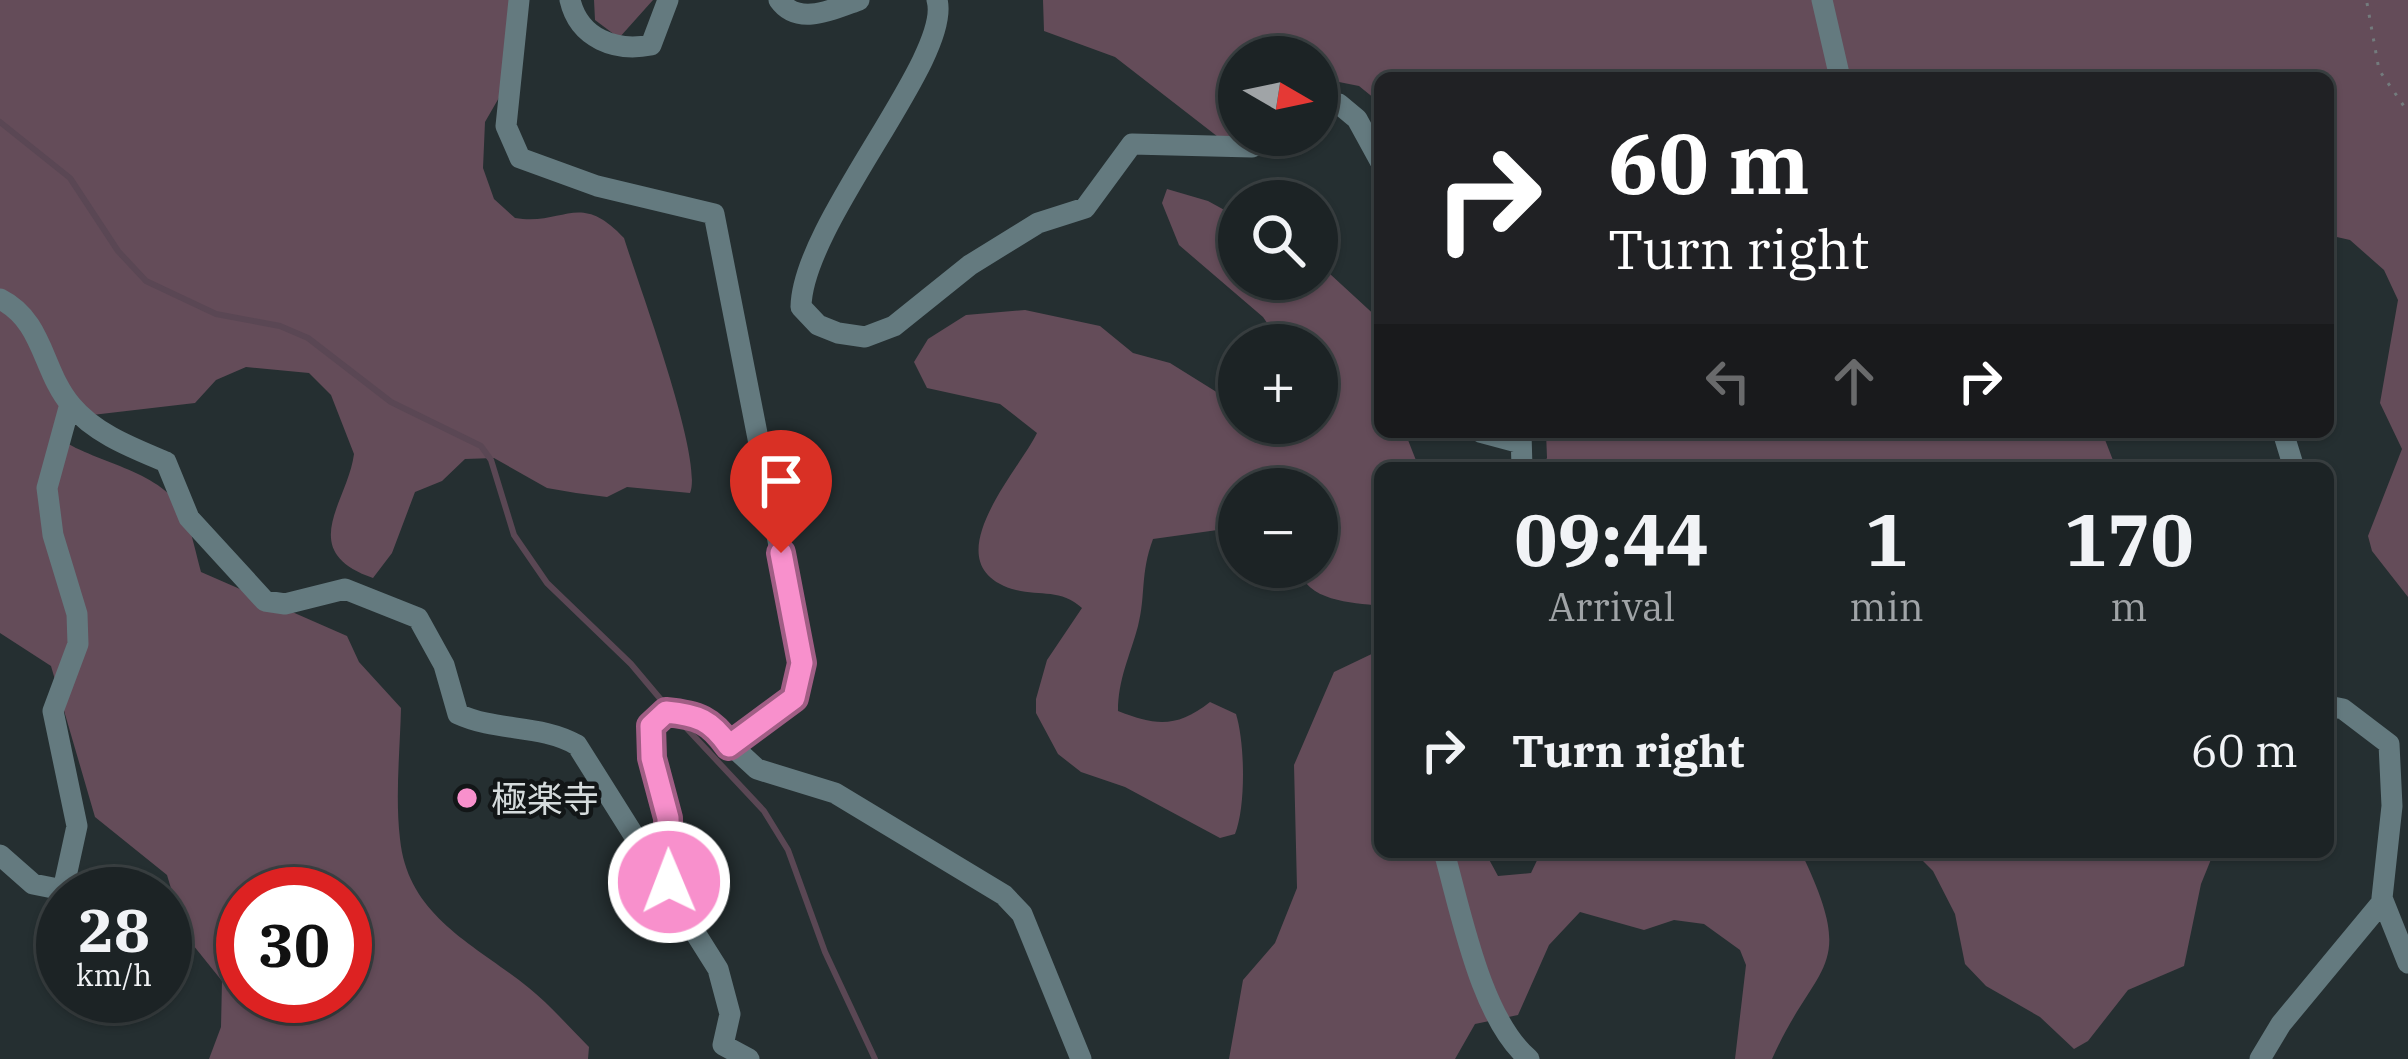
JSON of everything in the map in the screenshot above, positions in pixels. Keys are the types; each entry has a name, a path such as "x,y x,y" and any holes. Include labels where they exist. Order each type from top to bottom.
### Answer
{"street":[{"path":"519,0 506,126 520,158 597,187 713,214 802,663 794,698 729,746"},
{"path":"570,0 592,36 623,51 651,45 668,0"},
{"path":"779,0 785,9 812,16 859,0"},
{"path":"937,0 931,41 810,262 801,307 818,325 865,337 894,326 970,265 1038,223 1085,208 1132,144 1218,146"},
{"path":"1822,0 1839,72"},
{"path":"1338,104 1357,119 1374,149"},
{"path":"0,299 34,328 70,404 113,439 166,463 189,518 237,565 265,601 285,604 344,589 375,597 418,618 444,665 458,714 477,723 554,732 578,745 669,882 718,969 730,1014 723,1045 749,1059"},
{"path":"0,855 33,884 63,890 77,826 53,711 78,644 77,614 53,536 47,488 70,404"},
{"path":"2334,707 2389,744 2392,806 2383,901 2408,964"},
{"path":"669,882 668,818 652,758 651,726 666,712 697,715 714,725 729,746 782,780 835,793 1004,896 1022,914 1081,1059"},
{"path":"1446,858 1472,951 1511,1044 1529,1059"},
{"path":"2260,1059 2281,1024 2383,901"}],"path":[{"path":"2367,3 2379,70 2408,112"}],"shaded area":[{"path":"0,0 521,0 508,82 485,122 483,168 494,199 515,218 583,213 595,216 624,238 679,410 692,474 690,493 627,487 607,497 576,493 547,488 494,458 465,459 442,481 415,492 392,553 373,578 350,567 336,554 331,540 354,454 331,395 309,373 246,367 216,380 195,403 75,417 57,437 162,488 185,516 201,572 347,636 359,662 401,708 400,839 416,889 447,926 552,1009 589,1047 588,1059 209,1059 221,1023 372,1023 372,867 216,867 216,974 192,944 192,867 157,867 95,817 51,666 0,633"},
{"path":"594,0 653,0 619,38 595,20"},
{"path":"1043,0 2408,0 2408,597 2372,551 2368,536 2402,449 2380,403 2398,300 2384,270 2350,240 2334,236 2334,72 1374,72 1374,98 1359,86 1338,82 1338,36 1218,36 1218,137 1115,57 1044,31"},
{"path":"1167,189 1218,206 1218,278 1179,245 1162,203"},
{"path":"1338,281 1374,314 1374,438 1410,438 1417,462 1374,462 1374,605 1331,598 1311,588 1338,588 1338,468 1218,468 1218,530 1153,539 1118,711 1166,722 1210,702 1236,714 1243,757 1241,808 1235,834 1220,838 1125,787 1081,772 1058,754 1036,713 1036,699 1047,660 1082,608 1057,595 1012,589 989,576 979,559 987,516 1037,433 1000,404 927,388 914,362 928,339 966,315 1025,310 1100,326 1133,353 1170,363 1218,393 1218,444 1338,444 1338,324 1268,324 1243,300 1338,300"},
{"path":"1546,438 2104,438 2114,462 1545,462"},
{"path":"1374,653 1374,858 1488,858 1498,876 1531,873 1538,858 1804,858 1827,921 1829,944 1825,963 1772,1059 1735,1059 1746,965 1740,950 1704,924 1674,920 1644,930 1580,912 1549,945 1518,1015 1475,1024 1455,1059 1229,1059 1243,980 1275,943 1297,888 1294,765 1334,672"},
{"path":"1920,858 2212,858 2201,884 2184,966 2128,990 2088,1041 2074,1049 2040,1017 1986,986 1965,964 1955,914 1933,871"}],"waterway":[{"path":"0,122 70,178 118,251 146,281 216,314 280,326 308,338 391,402 481,446 491,460 514,535 547,583 631,664 668,708"},
{"path":"677,718 764,811 788,850 825,952 875,1059"}],"place":[{"name":"極楽寺","path":"467,798"}],"route":[{"path":"669,882 668,818 652,758 651,726 666,712 697,715 714,725 729,746 794,698 802,663 781,553"}]}
